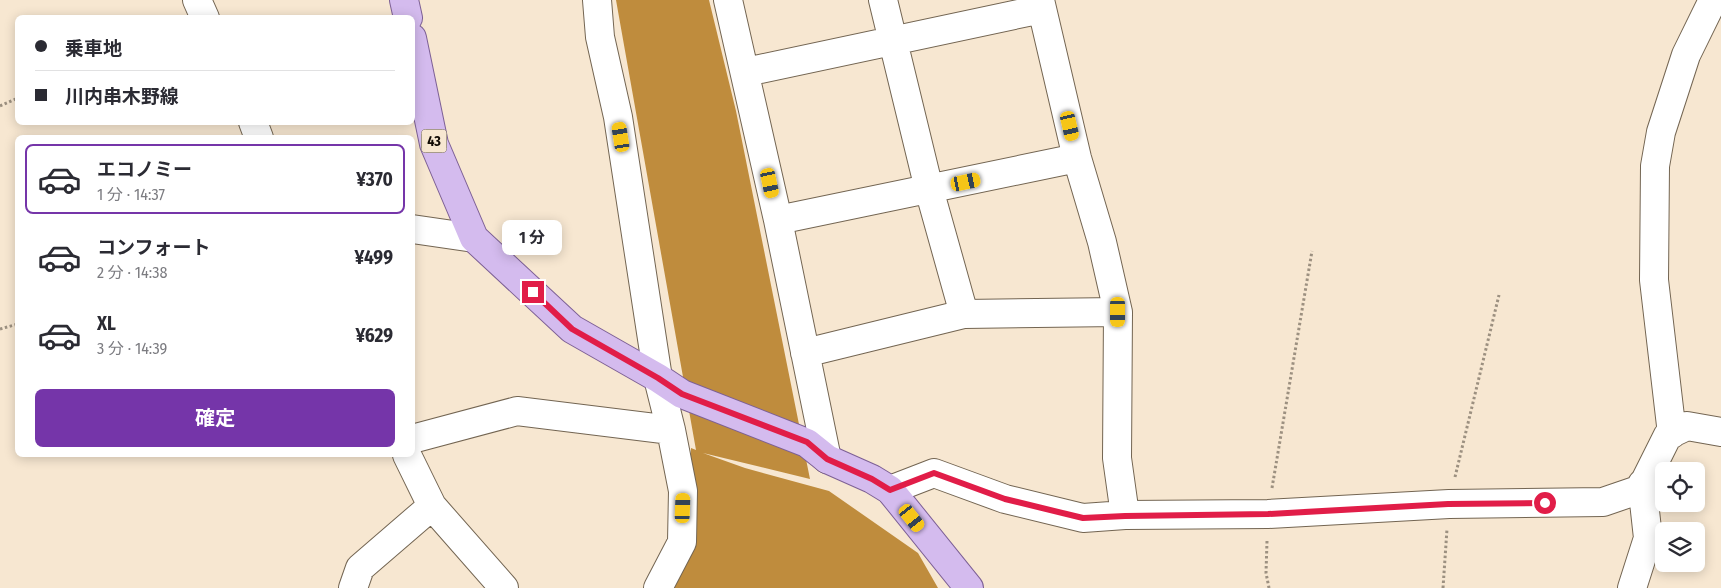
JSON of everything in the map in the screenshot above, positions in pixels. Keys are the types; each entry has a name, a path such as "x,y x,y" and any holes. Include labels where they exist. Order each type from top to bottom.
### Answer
{"main road":[{"path":"404,0 407,15"},
{"name":"43","path":"415,52 434,144 474,238 572,329 658,378 682,394 817,451 890,490 969,588"}],"street":[{"path":"197,0 204,15"},
{"path":"597,0 600,37 618,117 658,378 672,430 683,491 682,542 658,588"},
{"path":"728,0 746,72 805,353 817,451"},
{"path":"883,0 929,189 964,314"},
{"path":"1672,434 1654,280 1655,166 1661,132 1686,54 1713,0"},
{"path":"746,72 892,41 1041,4 1077,158 1102,242 1118,312 1117,458 1125,516"},
{"path":"778,220 1077,158"},
{"path":"415,229 474,238"},
{"path":"805,353 964,314 1118,312"},
{"path":"415,439 517,411 672,430"},
{"path":"890,490 934,473 1005,499 1083,518 1268,514 1448,504 1603,502 1641,489 1668,436 1687,426 1721,432"},
{"path":"408,457 432,506 504,588"},
{"path":"1632,588 1648,538 1642,484"},
{"path":"353,588 360,568 432,506"}],"path":[{"path":"0,106 15,99"},
{"path":"1269,588 1266,573 1268,514 1312,252"},
{"path":"1443,588 1448,504 1499,295"},
{"path":"0,329 15,325"}],"shaded area":[{"path":"616,0 709,0 736,111 810,479 703,453 745,468 829,491 918,553 938,588 666,588 689,542 691,448 696,450"}],"route":[{"path":"533,292 572,329 658,378 682,394 807,442 827,459 872,479 890,490 934,473 1005,499 1083,518 1268,514 1448,504 1545,503"}]}
